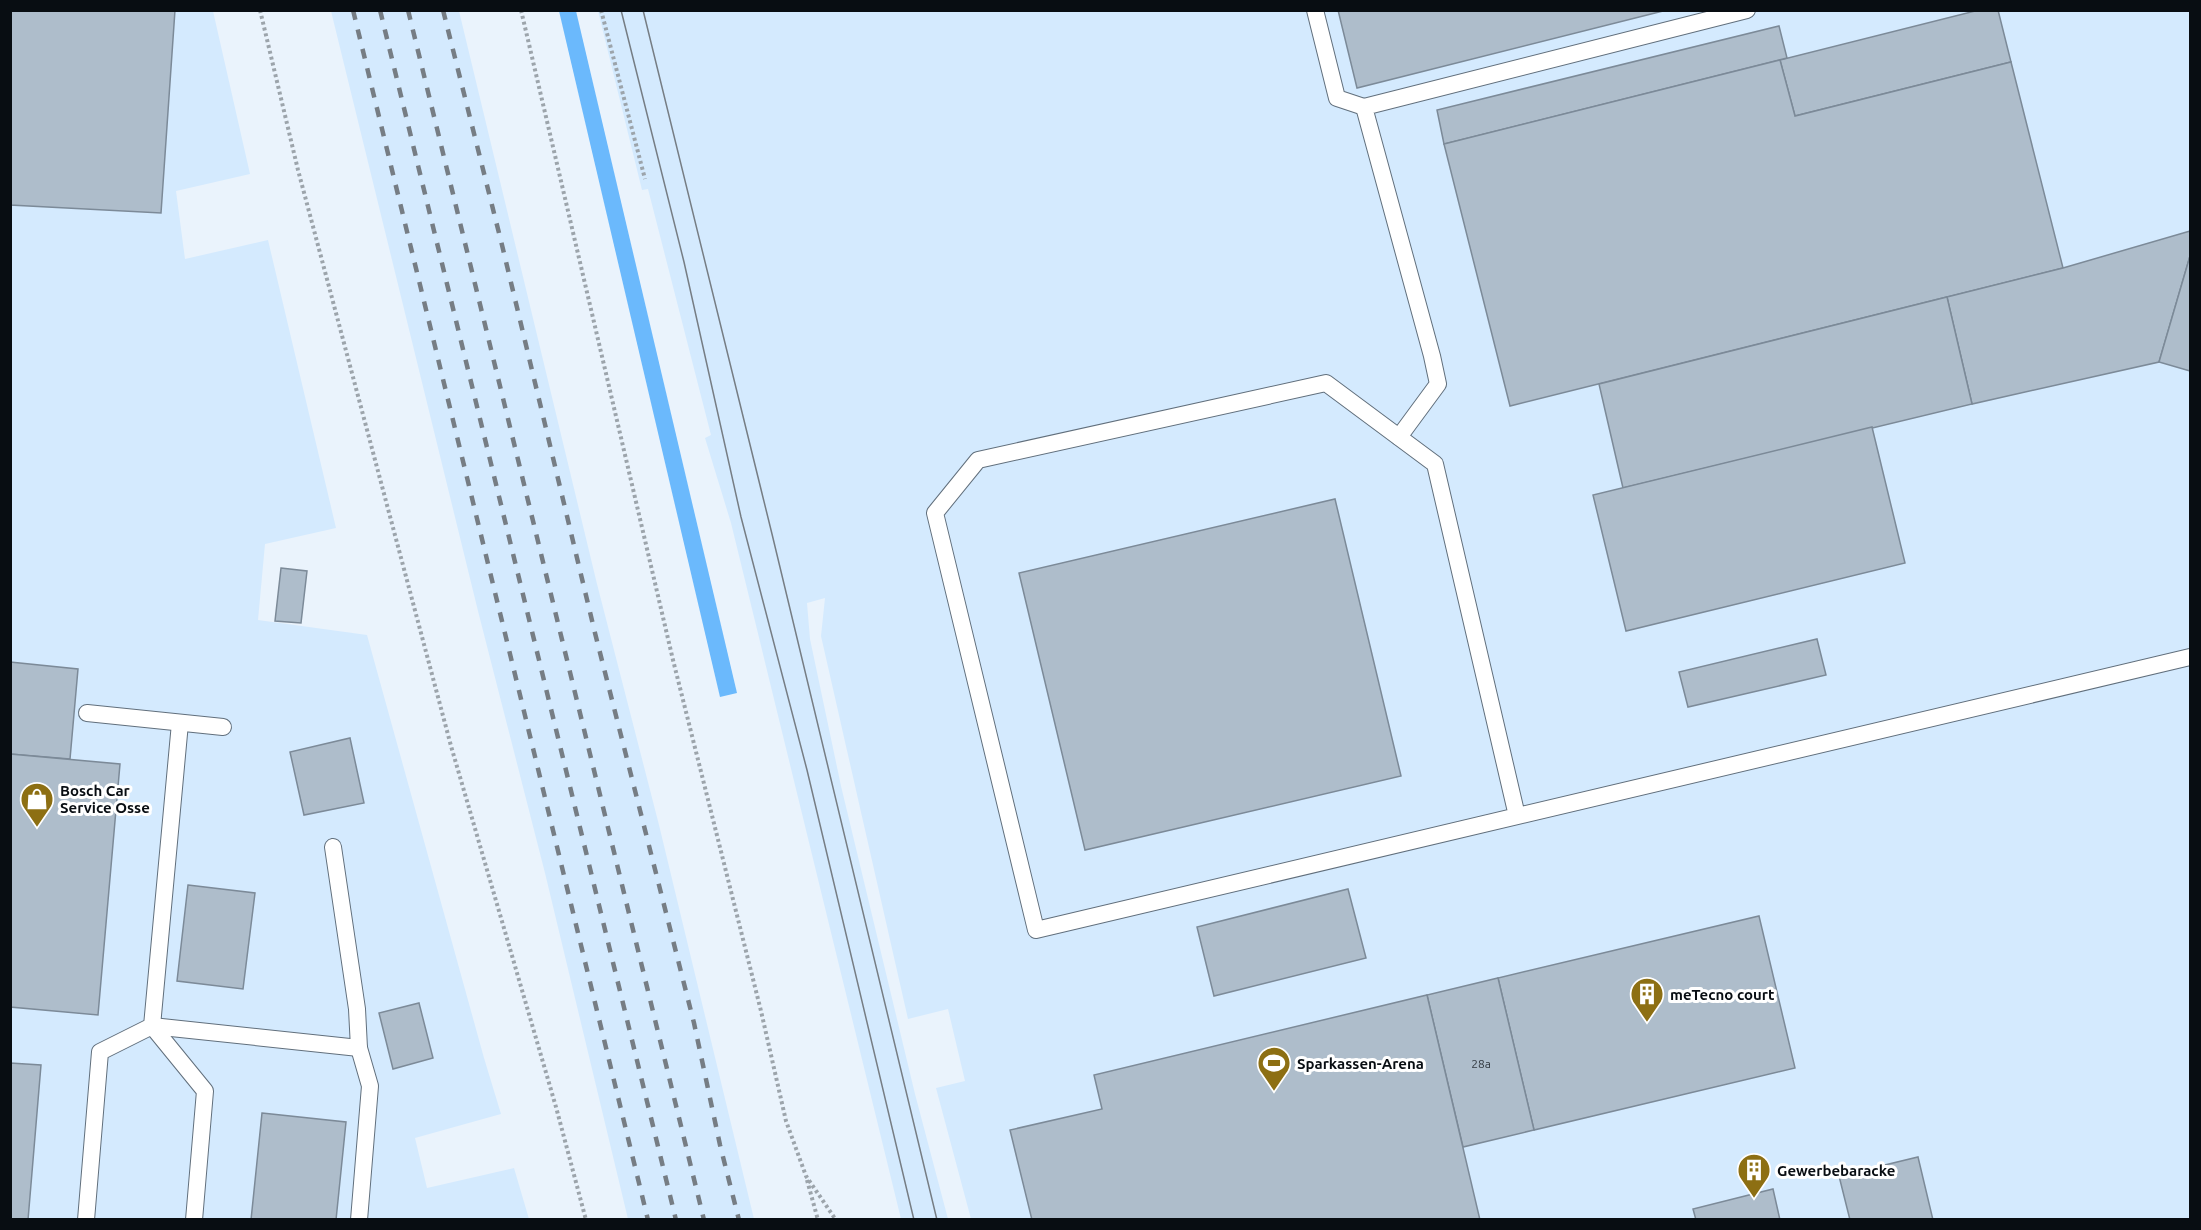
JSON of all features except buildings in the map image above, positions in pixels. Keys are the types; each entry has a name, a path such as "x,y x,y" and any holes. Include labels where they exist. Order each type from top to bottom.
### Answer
{"lane":[{"path":"1315,10 1337,98 1364,107 1747,10"},
{"path":"1364,107 1438,384 1399,436"},
{"path":"1517,816 1435,464 1326,383 978,460 935,513 1036,930 2190,657"},
{"path":"87,713 223,727"},
{"path":"180,723 152,1026 205,1091 194,1220"},
{"path":"333,847 357,1009 359,1048 370,1086 359,1220"},
{"path":"86,1220 100,1052 152,1026 359,1048"}],"path":[{"path":"260,10 298,170 448,734 556,1107 586,1220"},
{"path":"521,10 672,660 761,1011 786,1120 806,1176 818,1220"},
{"path":"602,10 645,179"},
{"path":"806,1176 836,1220"}],"shaded area":[{"path":"10,11 213,11 250,174 176,191 185,259 268,240 336,528 265,544 258,620 367,635 501,1114 415,1138 427,1188 514,1168 529,1219 11,1219"},
{"path":"331,11 459,11 597,584 659,825 754,1219 628,1219 545,873 478,611"},
{"path":"598,11 2190,11 2190,1219 971,1219 936,1088 965,1081 948,1009 908,1019 821,636 825,598 807,603 810,639 841,786 915,1094 948,1219 901,1219 731,523 705,438 711,435 648,189 642,190"}],"water":[{"path":"559,11 576,11 737,693 720,697"}],"tram line":[{"path":"621,10 684,262 741,517 807,770 914,1220"},
{"path":"643,10 937,1220"}],"railway":[{"path":"353,10 648,1220"},
{"path":"380,10 676,1220"},
{"path":"408,10 704,1220"},
{"path":"443,10 595,633 694,1023 720,1145 739,1220"}],"place":[{"name":"Bosch Car Service Osse","path":"37,828"},
{"name":"meTecno court","path":"1647,1023"},
{"name":"Sparkassen-Arena","path":"1274,1092"},
{"name":"Gewerbebaracke","path":"1754,1199"}]}
